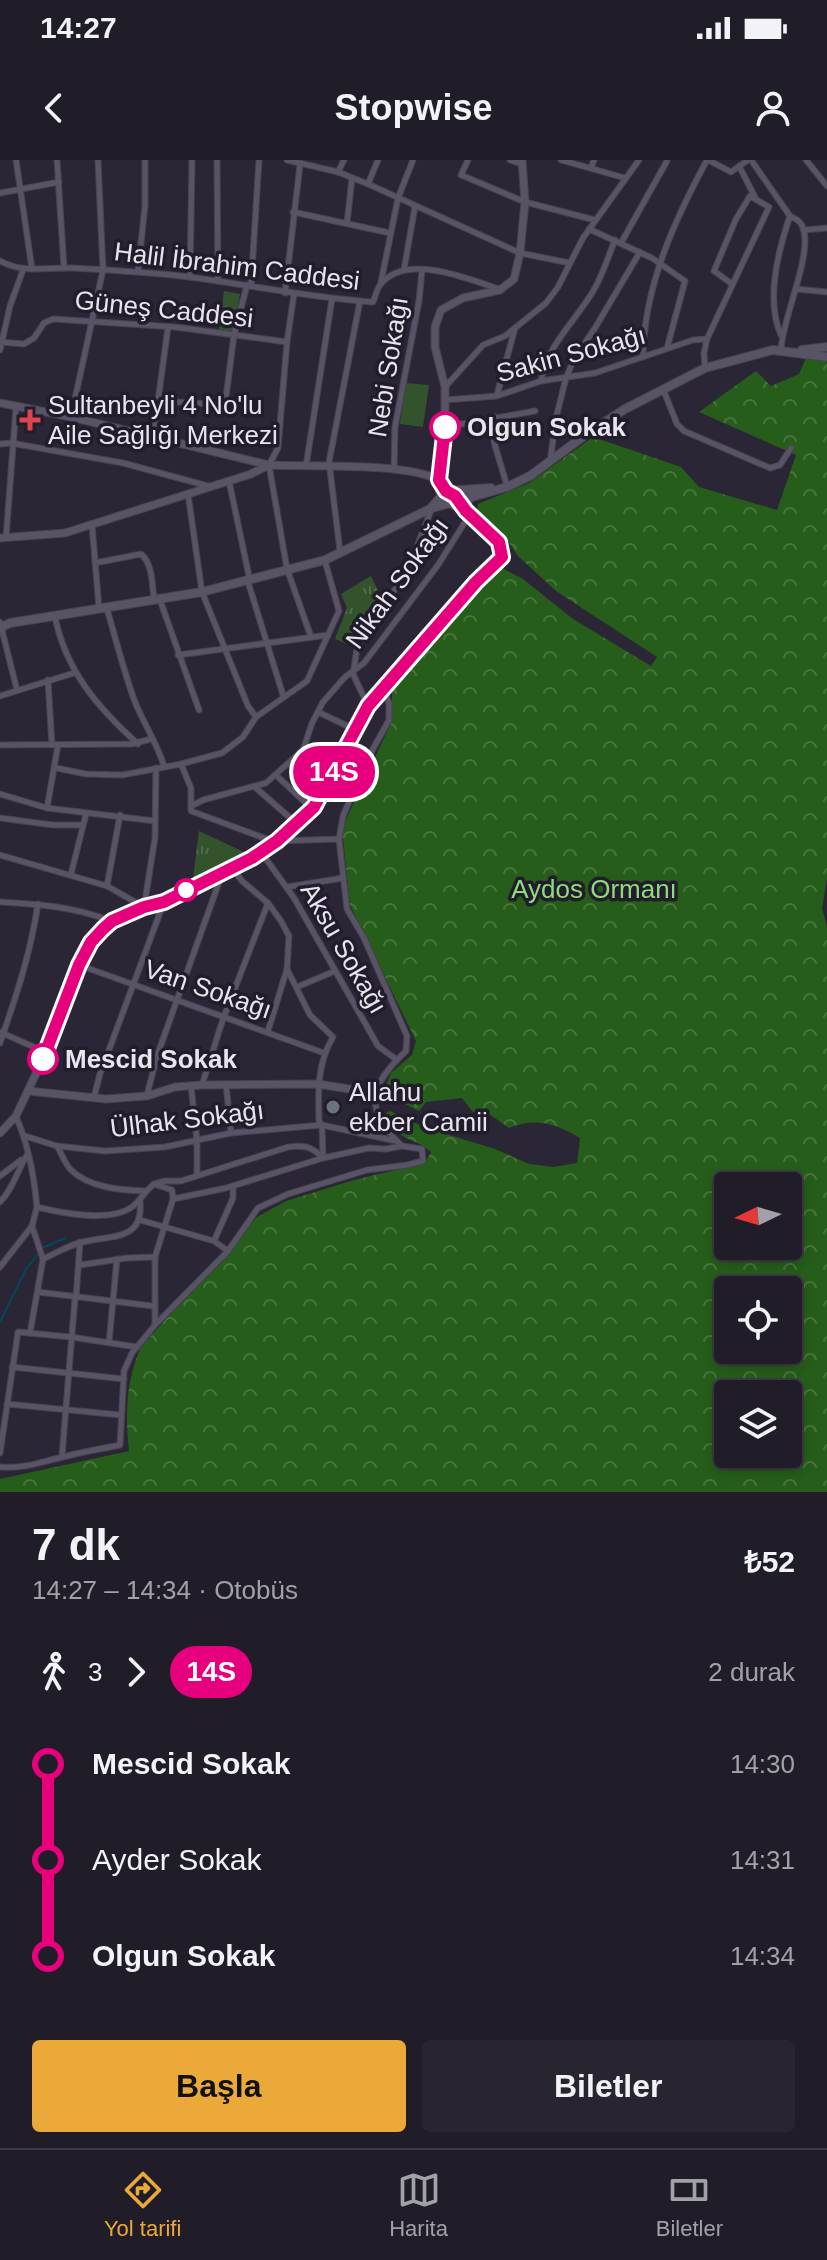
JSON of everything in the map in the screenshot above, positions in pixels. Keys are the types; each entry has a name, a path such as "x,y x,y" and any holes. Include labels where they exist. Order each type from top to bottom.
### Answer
{"main road":[{"path":"1,626 158,601 325,560 432,508 507,487 550,463 588,433 705,368 764,352 827,353"},
{"path":"439,480 442,494 466,511"},
{"path":"432,508 442,494 507,487"}],"street":[{"path":"16,160 32,269"},
{"path":"57,160 64,268"},
{"path":"71,417 103,270 98,160"},
{"path":"138,271 145,206 145,160"},
{"path":"190,277 192,160"},
{"path":"217,160 218,281"},
{"path":"160,401 225,405 234,335 249,285 259,160"},
{"path":"287,160 338,172 520,253 570,263"},
{"path":"338,172 344,160"},
{"path":"368,184 378,160"},
{"path":"381,284 398,198 413,160"},
{"path":"468,160 461,175 525,202 596,220"},
{"path":"0,403 269,465 394,470 429,475 439,480 445,427 445,387 435,347 435,327 441,310 463,298 500,290 514,279 525,202 521,162 510,160"},
{"path":"561,160 625,178"},
{"path":"591,168 594,160"},
{"path":"445,387 483,345 515,328 546,303 589,229 639,160"},
{"path":"643,357 646,317 659,262 707,160 731,172 749,160 804,230 796,289 781,336 781,350"},
{"path":"806,160 827,186"},
{"path":"541,381 552,350 594,290 618,241 667,161"},
{"path":"285,293 300,165"},
{"path":"739,166 756,200"},
{"path":"347,223 352,178"},
{"path":"0,193 59,182"},
{"path":"705,368 707,339 769,207 750,196 736,219 714,271 732,284"},
{"path":"415,206 404,270 438,270 500,290"},
{"path":"293,212 390,233"},
{"path":"781,336 774,322 774,301 782,238 790,216"},
{"path":"804,230 827,228"},
{"path":"589,229 659,262 685,281 667,349"},
{"path":"550,463 556,418 574,359 640,252"},
{"name":"Halil İbrahim Caddesi","path":"0,261 23,270 138,271 249,285 285,293 373,302 381,284 404,270"},
{"path":"0,350 10,306 23,270"},
{"name":"Nebi Sokağı","path":"394,470 395,427 422,270"},
{"path":"796,289 827,292"},
{"path":"294,294 278,448 269,465 287,569 311,637"},
{"path":"306,467 332,299"},
{"path":"340,551 329,467 360,301"},
{"name":"Güneş Caddesi","path":"1,342 24,344 34,338 44,323 53,319 168,327 287,342"},
{"path":"153,438 168,327"},
{"path":"497,396 515,328"},
{"name":"Sakin Sokağı","path":"444,400 497,396 541,381 595,373 693,340 707,339"},
{"path":"663,389 677,424 688,434 770,468 780,465 791,448"},
{"path":"16,407 3,538 65,533 269,465"},
{"path":"445,427 535,411"},
{"path":"495,417 494,442 507,487"},
{"path":"0,444 11,443 123,463 209,486"},
{"path":"229,480 249,581 283,696"},
{"path":"188,493 202,592 248,706 256,717"},
{"name":"Nikah Sokağı","path":"303,750 318,712 334,688 364,663 438,565 467,519 466,511 472,498"},
{"path":"368,706 353,674 353,661 366,626 404,579 432,508"},
{"path":"0,1133 16,1116 28,1091 91,942 112,921 164,902 261,852 312,809 368,706 476,582 502,557 499,542 466,511"},
{"path":"92,525 103,609 134,699 151,739 160,751 164,766"},
{"path":"95,563 141,554 146,558 158,601 199,710"},
{"path":"56,768 86,774 122,775 222,753 243,737 256,717 307,681 339,611 325,560"},
{"path":"55,617 74,673 97,704 138,744"},
{"path":"1,626 17,690"},
{"path":"178,655 328,635"},
{"path":"0,696 74,673"},
{"path":"47,808 56,768 48,680"},
{"path":"0,1467 16,1469 40,1465 62,1457 120,1445 124,1371 137,1347 228,1251 258,1208 288,1194 367,1170 423,1161 422,1149 400,1144 387,1132 374,1093 382,1075 406,1051 407,1036 364,938 347,909 339,839 343,816 389,720 389,703 383,688"},
{"path":"318,712 356,730"},
{"path":"0,745 138,744 151,739"},
{"path":"191,808 203,800 256,788 276,775 303,750 335,770"},
{"path":"181,764 191,788 191,808"},
{"path":"144,907 155,821 156,768"},
{"path":"276,775 312,809"},
{"path":"256,788 296,823"},
{"path":"0,794 47,808 155,821"},
{"path":"191,808 276,841 339,839"},
{"path":"71,874 86,814"},
{"path":"107,886 120,815"},
{"path":"0,818 53,825 83,825"},
{"name":"Aksu Sokağı","path":"261,852 287,887 378,1046 397,1060"},
{"path":"0,855 107,886 144,907"},
{"path":"232,868 268,903 289,936 287,969 268,1031"},
{"path":"147,1096 157,1056 223,873"},
{"path":"287,887 343,878"},
{"path":"0,902 86,911 112,921"},
{"path":"94,1097 164,902"},
{"path":"202,1085 223,1019 268,903"},
{"path":"0,1043 19,993 38,904"},
{"name":"Van Sokağı","path":"79,965 324,1053"},
{"path":"287,969 310,1015 333,1037 324,1053 318,1084 323,1158"},
{"path":"297,987 335,971"},
{"path":"2,1033 45,1052"},
{"path":"226,1084 231,1133"},
{"path":"28,1091 106,1099 147,1096 202,1085 318,1084 374,1093"},
{"path":"191,1086 197,1175"},
{"path":"0,1267 32,1226 37,1207 25,1136 16,1116"},
{"name":"Ülhak Sokağı","path":"25,1136 57,1146 105,1151 165,1147 231,1133 322,1125 400,1144"},
{"path":"173,1199 323,1158 369,1148 386,1149 400,1144"},
{"path":"43,1259 80,1242 123,1235 134,1228 139,1220 140,1201 145,1191 154,1184 181,1181 288,1147 304,1145 323,1158"},
{"path":"57,1146 70,1169 89,1181 118,1190 145,1191"},
{"path":"0,1176 28,1155"},
{"path":"0,1202 10,1192 18,1169 28,1155"},
{"path":"154,1184 172,1190 173,1199 155,1257 155,1325"},
{"path":"214,1241 233,1198 233,1185"},
{"path":"37,1207 68,1214 100,1215 128,1210 140,1201"},
{"path":"139,1220 214,1241 228,1251"},
{"path":"30,1333 43,1259 32,1226"},
{"path":"62,1457 80,1242"},
{"path":"80,1265 155,1257"},
{"path":"109,1342 117,1259"},
{"path":"38,1292 153,1306"},
{"path":"0,1453 18,1332 137,1347"},
{"path":"12,1367 124,1379"},
{"path":"7,1404 121,1415"}],"green space":[{"path":"224,291 240,294 233,333 219,330"},
{"name":"Aydos Ormanı","path":"806,358 827,360 827,879 822,908 827,927 827,1492 0,1492 0,1479 129,1451 128,1398 132,1372 141,1347 257,1217 286,1201 425,1163 431,1152 399,1134 386,1113 390,1111 426,1128 495,1149 529,1164 554,1167 577,1163 580,1138 563,1129 537,1123 509,1128 482,1109 473,1112 462,1098 426,1102 419,1111 383,1093 391,1073 412,1055 416,1041 350,905 342,828 392,721 392,688 500,567 523,579 573,619 651,666 657,657 556,591 518,556 501,531 477,513 478,504 529,483 593,437 681,467 699,487 777,510 796,455 699,412 756,371 771,386 799,374"},
{"path":"405,383 429,385 423,427 400,424"},
{"path":"371,576 382,599 365,621 355,647 335,639 347,608 341,594"},
{"path":"199,831 248,854 193,879"}],"waterway":[{"path":"44,1247 66,1238"},
{"path":"0,1322 26,1269 38,1254"}],"bus line":[{"name":"14S","path":"43,1059 91,942 112,921 164,902 252,858 277,841 314,807 368,706 476,582 502,557 499,542 466,511 455,496 442,487 439,480 445,427"}],"place":[{"name":"Sultanbeyli 4 No'lu Aile Sağlığı Merkezi","path":"30,420"},
{"name":"Olgun Sokak","path":"445,427"},
{"name":"Mescid Sokak","path":"43,1059"},
{"name":"Allahu ekber Camii","path":"333,1107"}]}
